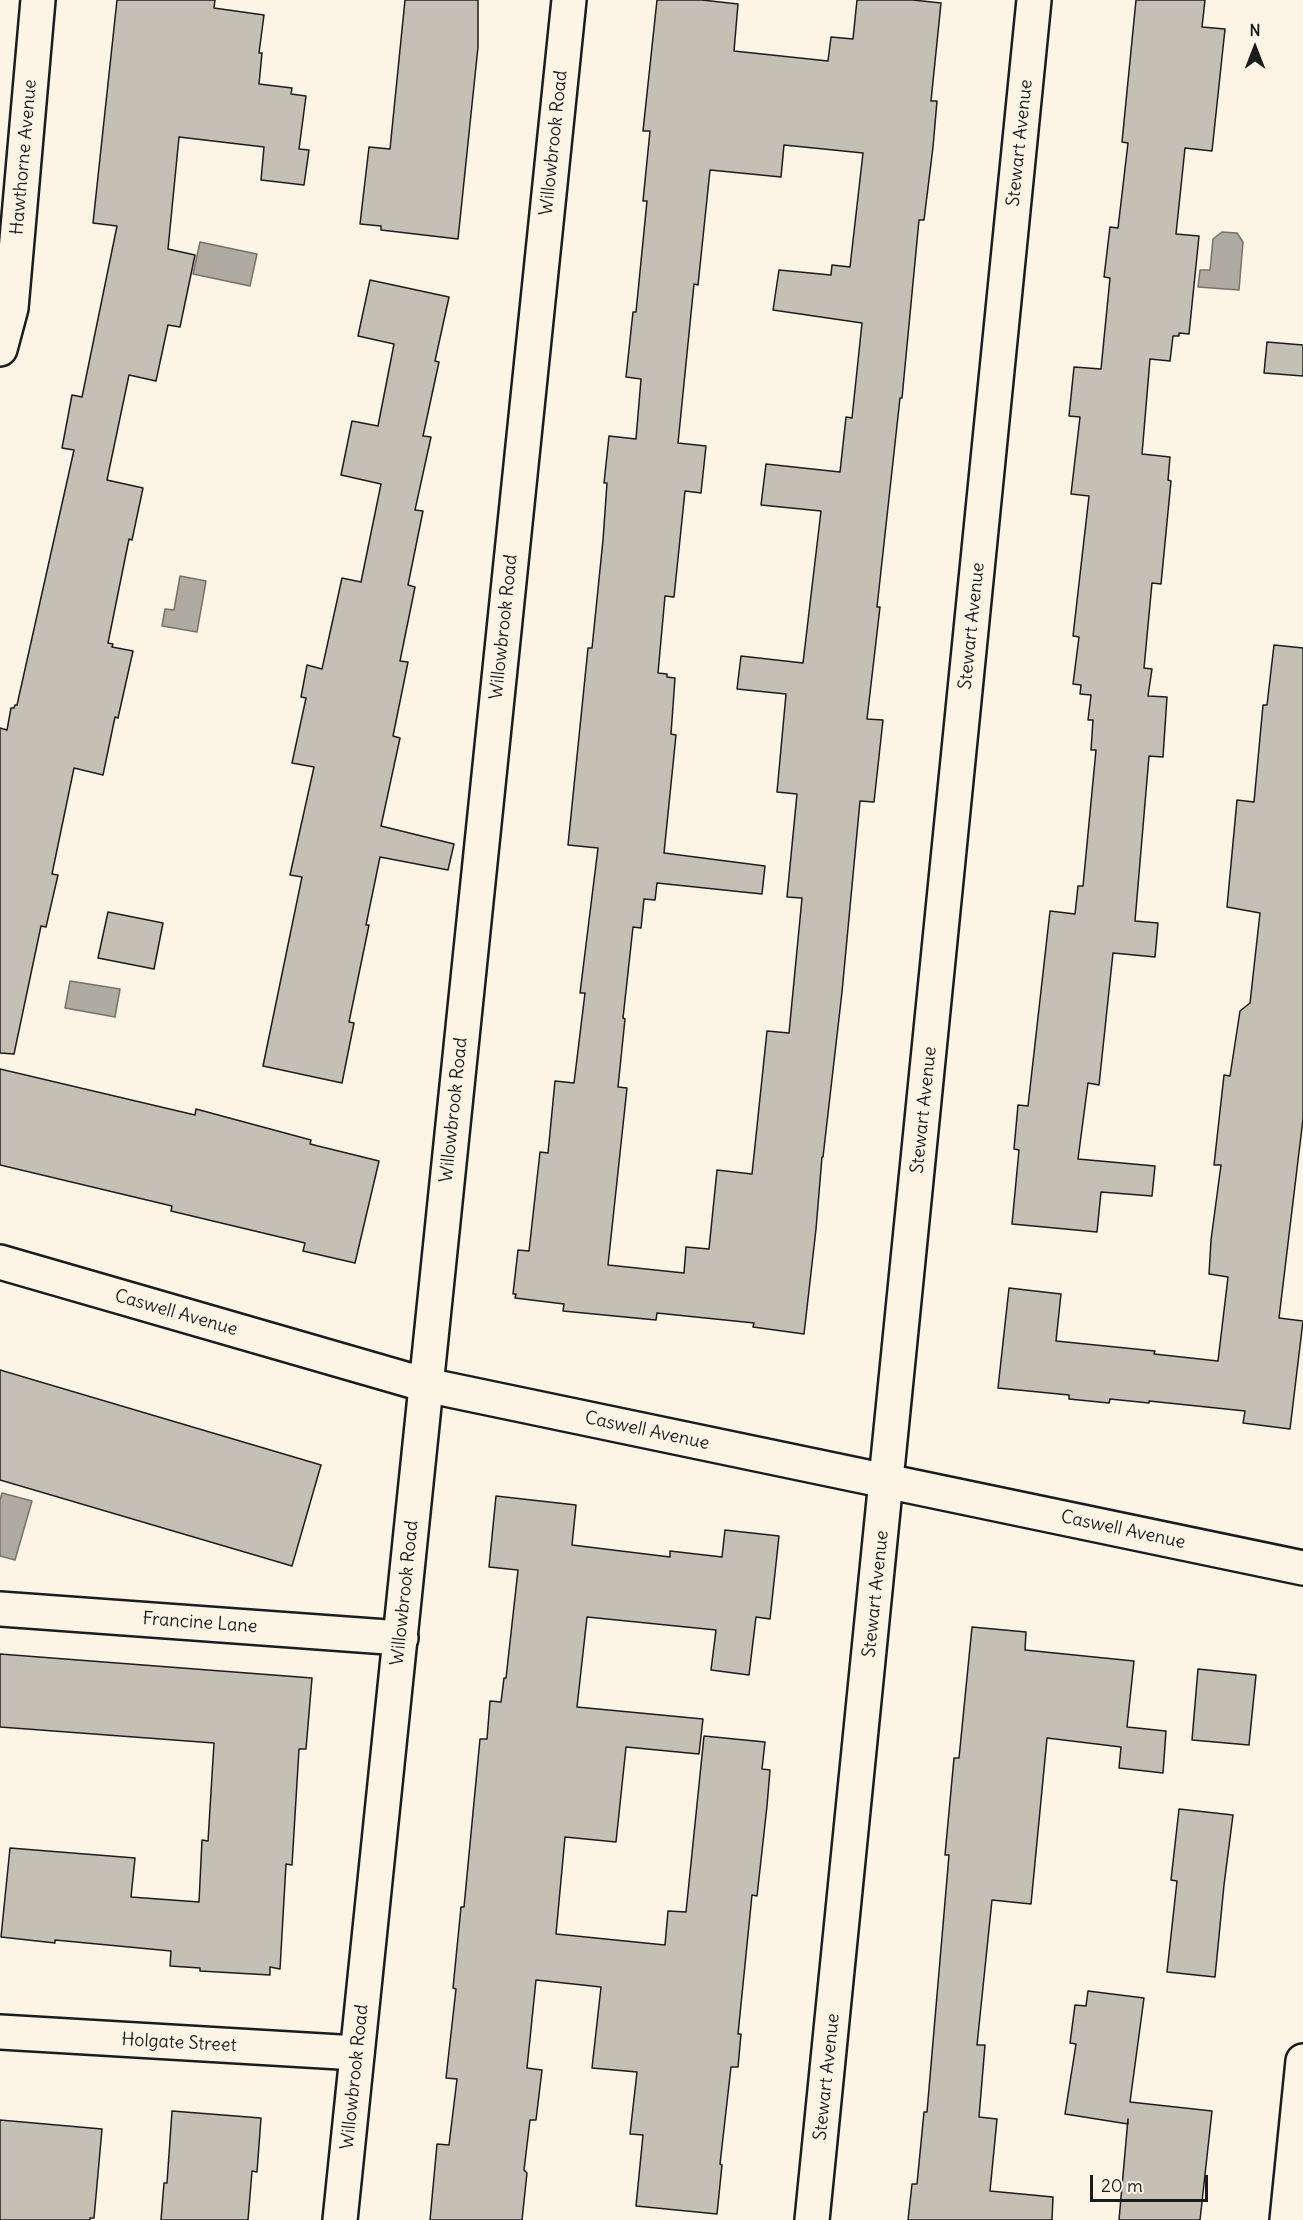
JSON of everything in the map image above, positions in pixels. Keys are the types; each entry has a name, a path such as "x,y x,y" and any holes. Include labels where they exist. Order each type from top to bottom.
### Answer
{"street":[{"name":"Hawthorne Avenue","path":"0,349 11,308 38,0"},
{"name":"Willowbrook Road","path":"340,2220 569,0"},
{"name":"Stewart Avenue","path":"812,2220 888,1481 1034,0"},
{"name":"Caswell Avenue","path":"0,1262 426,1385 1303,1568"},
{"name":"Francine Lane","path":"0,1609 401,1638"},
{"name":"Holgate Street","path":"0,2032 357,2053"},
{"path":"1287,2220 1303,2061"}],"shaded area":[{"path":"1222,232 1237,233 1243,242 1239,290 1198,287 1200,270 1210,270 1213,239"},
{"path":"200,242 257,254 250,286 193,274"},
{"path":"180,576 206,581 197,632 162,626 165,609 174,610"},
{"path":"70,981 120,989 115,1017 65,1008"},
{"path":"2,1493 32,1501 15,1560 0,1556"}],"building":[{"path":"117,0 215,0 214,8 264,15 259,53 262,53 259,84 292,88 291,94 306,96 299,149 309,150 304,185 261,180 264,147 179,137 168,249 195,255 180,327 168,325 156,381 129,375 107,480 143,488 132,540 129,539 108,643 113,644 112,647 133,651 118,718 115,717 103,775 74,768 52,874 58,875 46,927 41,926 14,1054 0,1053 0,728 7,730 11,708 17,705 74,450 62,448 72,395 82,397 117,226 93,223"},
{"path":"405,0 478,0 478,47 458,239 381,230 381,226 360,224 369,147 390,149"},
{"path":"657,0 702,0 738,4 734,51 828,61 831,37 853,39 857,0 913,0 941,3 931,101 937,101 933,147 924,220 919,220 867,719 883,720 874,802 860,801 842,992 804,1334 753,1327 754,1323 657,1313 656,1320 563,1311 564,1304 515,1298 516,1294 513,1294 518,1250 529,1251 540,1152 548,1153 555,1081 574,1083 585,993 580,993 598,848 568,845 588,648 592,648 603,540 607,483 604,483 609,436 636,439 641,379 626,377 633,312 636,312 647,201 643,201 650,131 643,131","holes":["784,145 863,153 850,267 832,265 831,275 779,270 773,310 862,323 852,418 846,417 840,472 766,464 761,505 821,511 803,663 741,656 737,689 786,694 777,792 797,794 787,897 802,898 789,1033 767,1031 752,1174 717,1170 709,1249 686,1247 684,1273 608,1265 627,1088 618,1087 625,1019 623,1018 633,927 641,928 644,899 655,900 657,883 762,894 765,866 664,853 676,735 671,734 675,678 658,673 665,596 674,597 685,491 701,493 706,446 678,443 694,284 698,285 710,170 781,177"]},
{"path":"1136,0 1205,0 1202,27 1225,29 1212,151 1185,148 1176,234 1199,236 1189,334 1179,333 1179,336 1173,336 1170,361 1150,359 1142,454 1170,457 1168,480 1171,481 1161,584 1152,583 1144,668 1152,669 1148,696 1167,697 1163,757 1149,756 1135,921 1158,923 1155,957 1113,953 1099,1085 1088,1083 1078,1159 1155,1166 1152,1196 1101,1192 1097,1232 1012,1224 1019,1150 1014,1149 1018,1105 1028,1106 1050,911 1075,914 1078,886 1083,886 1096,750 1091,750 1093,720 1088,720 1091,695 1080,694 1081,685 1073,684 1079,637 1073,636 1089,496 1071,494 1080,417 1069,416 1074,367 1101,369 1110,278 1104,277 1110,227 1118,228 1128,143 1122,142"},
{"path":"370,280 449,297 435,361 439,362 423,436 431,437 415,510 423,511 408,585 415,587 400,661 408,662 393,736 400,738 381,826 454,844 448,870 380,857 349,1022 354,1023 342,1083 263,1066 302,877 290,875 314,767 292,763 306,698 301,697 307,665 322,669 342,578 361,582 381,484 341,475 352,421 378,426 394,344 358,336"},
{"path":"1267,342 1303,345 1303,376 1264,373"},
{"path":"1274,645 1303,648 1303,1119 1279,1318 1303,1321 1290,1429 1243,1423 1245,1411 1149,1401 1149,1403 1110,1399 1109,1403 1069,1399 1069,1395 998,1388 1009,1288 1061,1294 1056,1341 1155,1351 1154,1354 1218,1361 1228,1277 1209,1274 1221,1165 1214,1165 1224,1075 1230,1076 1240,1011 1250,1003 1260,913 1227,907 1237,800 1254,802 1263,705 1267,705"},
{"path":"108,912 163,923 154,969 98,958"},
{"path":"0,1069 195,1115 196,1109 311,1140 310,1144 379,1161 355,1263 303,1251 305,1243 171,1211 172,1206 0,1165"},
{"path":"0,1370 321,1465 292,1566 0,1480"},
{"path":"496,1496 576,1505 572,1545 670,1557 670,1551 722,1557 725,1530 779,1536 770,1619 756,1617 749,1675 711,1670 716,1630 587,1617 577,1707 703,1719 699,1754 626,1747 616,1842 565,1837 556,1934 665,1945 668,1911 686,1912 704,1736 765,1742 762,1769 770,1770 767,1806 757,1896 752,1895 738,2034 741,2034 738,2067 731,2067 717,2214 636,2206 643,2135 630,2134 637,2072 592,2068 601,1987 536,1980 527,2068 542,2070 536,2120 530,2120 524,2170 527,2173 522,2220 430,2220 437,2144 449,2145 457,2079 446,2078 456,1989 453,1988 461,1907 464,1907 480,1739 487,1739 490,1701 501,1702 504,1678 506,1678 518,1570 489,1567"},
{"path":"972,1627 1026,1632 1025,1650 1134,1661 1127,1727 1166,1731 1163,1773 1119,1768 1121,1747 1047,1738 1031,1904 992,1900 977,2045 985,2045 979,2117 997,2119 990,2191 1053,2197 1052,2220 908,2220 912,2184 917,2184 924,2112 927,2112 949,1855 945,1855 954,1758 959,1758"},
{"path":"0,1654 312,1678 306,1749 299,1749 292,1865 286,1864 280,1969 270,1967 270,1975 200,1971 200,1968 170,1966 171,1951 1,1937 10,1848 135,1858 131,1897 199,1902 202,1840 208,1841 214,1743 0,1727"},
{"path":"1198,1669 1256,1675 1249,1745 1192,1740"},
{"path":"1179,1809 1233,1815 1215,1977 1167,1972 1177,1881 1171,1880"},
{"path":"1088,1991 1144,1998 1130,2102 1212,2111 1200,2220 1119,2220 1128,2124 1065,2114 1076,2044 1070,2043 1075,2005 1086,2006"},
{"path":"172,2111 261,2118 257,2172 252,2171 248,2220 161,2220 164,2183 167,2183"},
{"path":"0,2120 102,2129 94,2218 90,2220 0,2220"}]}
